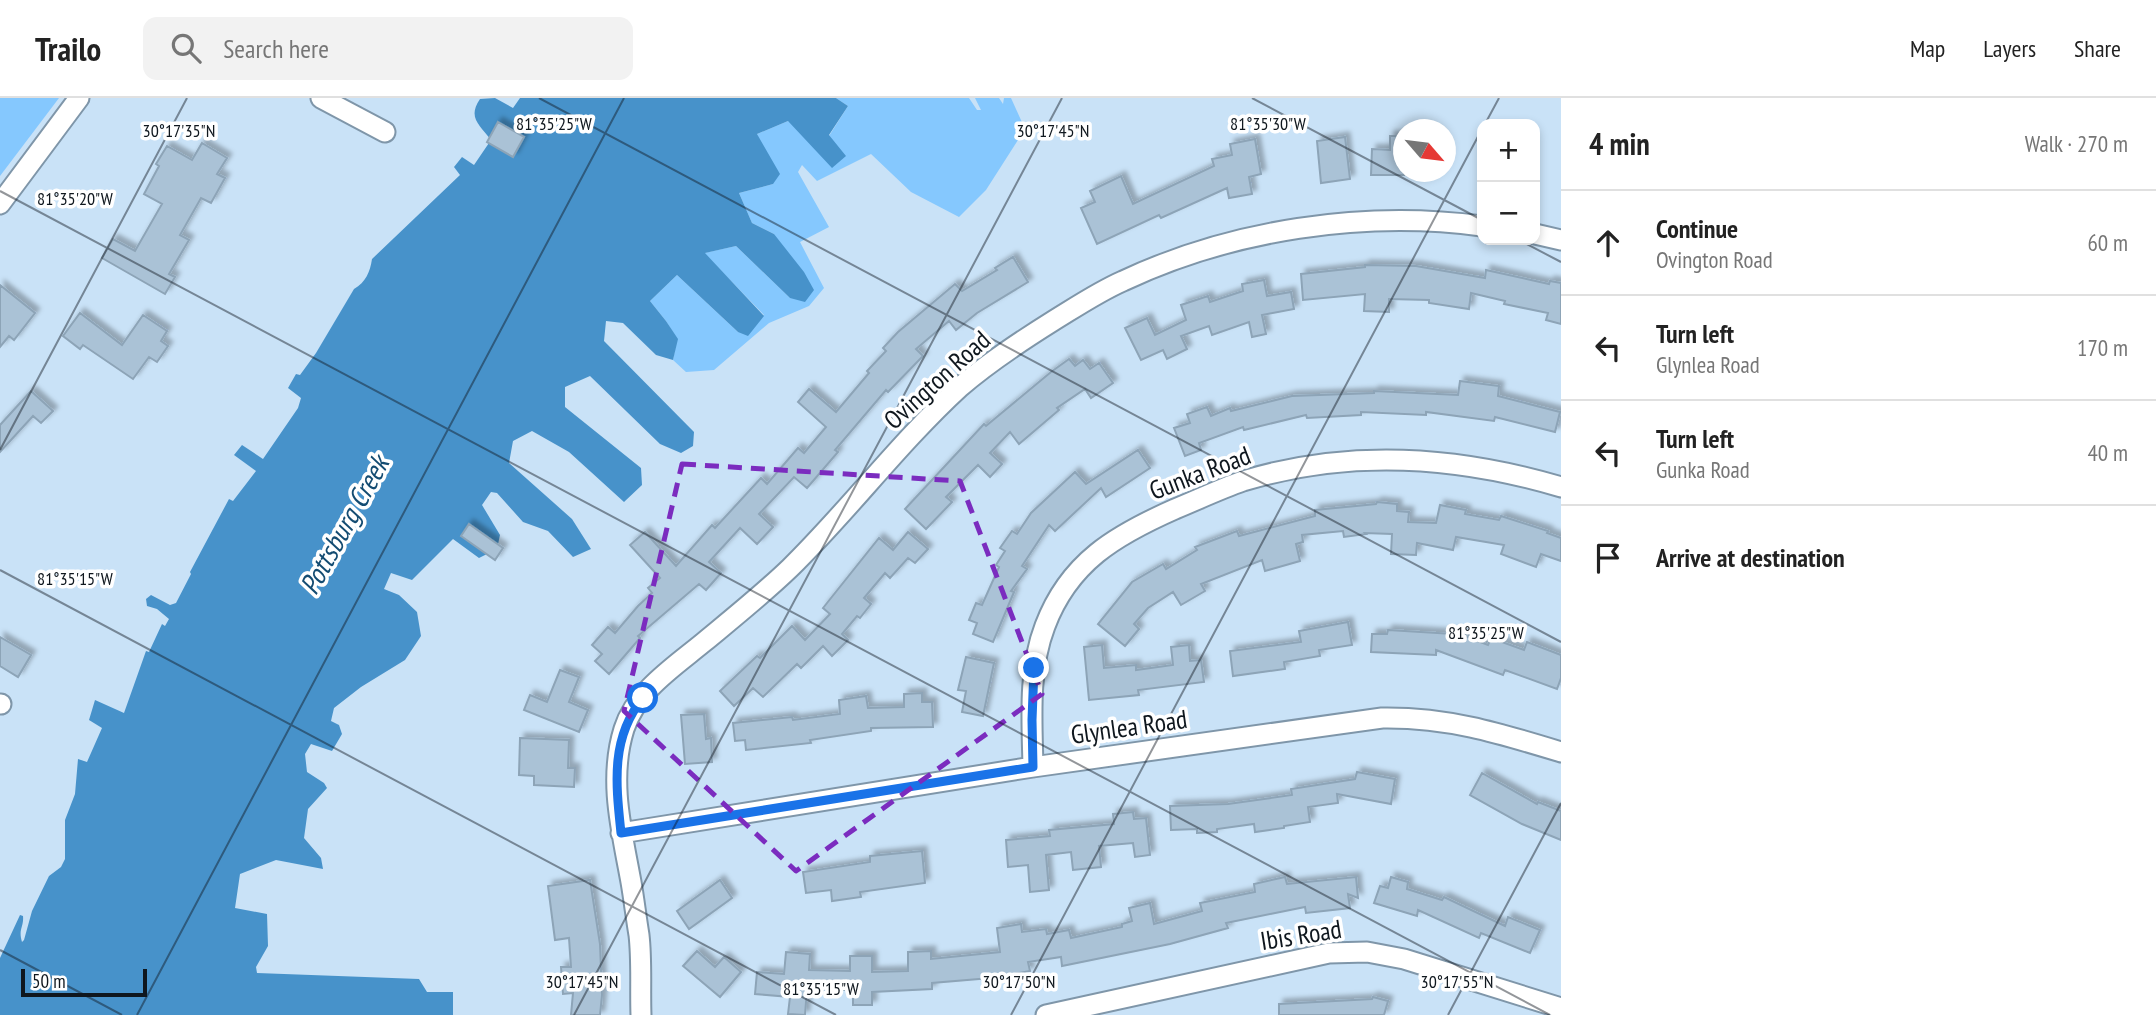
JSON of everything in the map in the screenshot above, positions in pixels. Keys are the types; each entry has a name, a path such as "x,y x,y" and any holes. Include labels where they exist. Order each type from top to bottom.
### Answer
{"street":[{"path":"0,204 79,98"},
{"path":"321,98 385,132"},
{"name":"Ovington Road","path":"641,1015 639,940 617,793 618,751 633,710 665,672 790,568 921,425 962,386 1024,338 1093,296 1158,266 1240,239 1286,230 1362,222 1407,220 1477,226"},
{"path":"1540,235 1561,240"},
{"name":"Gunka Road","path":"1033,767 1034,668 1045,624 1060,596 1082,568 1102,547 1130,530 1244,481 1357,460 1448,462 1500,471 1561,487"},
{"name":"Glynlea Road","path":"621,833 1033,767 1382,718 1437,721 1478,727 1561,752"},
{"name":"Ibis Road","path":"1046,1015 1329,953 1367,952 1404,958 1530,1007 1561,1008"}],"highlighted area":[{"path":"682,464 960,481 1042,694 796,871 624,711"}],"shaded area":[{"path":"0,98 59,98 0,176"},
{"path":"836,98 969,98 977,110 981,110 975,98 999,98 1003,104 1004,98 1011,98 1025,129 986,190 959,217 911,192 871,154 817,181 802,165 798,172 829,227 800,242 824,288 809,306 769,323 714,370 686,372 673,360 677,339 650,301 677,275 738,332 764,315 704,253 736,246 790,298 774,234 752,223 739,193 773,184 757,134 788,121 829,136 848,106"}],"water":[{"name":"Pottsburg Creek","path":"495,98 513,108 520,98 836,98 848,106 829,135 846,156 832,168 788,121 757,134 780,174 773,184 739,193 752,223 774,234 804,272 814,290 805,302 790,298 736,246 705,253 764,316 748,336 738,332 677,275 650,301 678,339 673,360 656,355 623,323 606,321 604,341 694,432 693,446 681,453 660,444 590,376 565,387 565,407 641,468 642,485 624,502 569,452 532,431 513,441 509,463 572,519 591,549 573,557 548,531 523,522 497,493 491,492 482,505 500,535 497,549 479,558 453,539 412,580 391,573 384,589 399,595 417,612 421,636 405,660 361,687 334,708 331,721 339,725 342,734 332,751 311,744 305,754 307,772 327,788 308,809 304,838 321,858 323,869 276,860 240,874 235,908 267,914 268,946 256,967 257,973 419,979 427,992 453,992 453,1015 0,1015 0,958 20,915 23,916 22,942 24,940 32,911 49,876 61,867 65,859 65,820 75,794 78,759 87,762 102,728 89,720 95,700 124,713 146,651 149,652 162,624 165,626 169,619 157,609 147,606 146,599 151,595 170,605 176,603 229,499 233,501 256,471 234,455 242,445 263,459 298,408 301,398 288,388 296,374 300,375 316,353 354,289 364,280 372,259 460,175 454,167 462,157 474,165 491,140 476,121 475,111 480,99"}],"building":[{"path":"498,122 524,137 513,157 487,142"},
{"path":"1390,136 1393,136 1393,175 1371,175 1372,149 1390,150"},
{"path":"1345,137 1350,179 1321,183 1317,141"},
{"path":"1255,139 1261,174 1249,177 1252,194 1229,198 1227,188 1161,218 1159,215 1097,244 1081,208 1095,202 1090,191 1121,176 1133,204 1214,166 1212,159 1232,155 1230,144"},
{"path":"202,143 227,158 217,174 225,178 211,203 201,198 180,235 189,240 169,274 175,277 165,294 102,258 113,239 135,251 162,204 144,194 159,166 156,164 167,146 192,160"},
{"path":"1013,257 1028,282 977,313 956,330 949,321 916,349 923,356 888,392 886,390 807,488 794,477 759,514 773,527 757,544 740,528 709,562 721,573 706,590 699,584 638,636 640,638 609,674 595,661 602,654 592,645 608,627 615,633 652,593 648,588 660,578 630,545 645,532 676,566 712,525 715,528 761,478 767,484 798,448 804,453 826,427 798,402 809,389 836,412 869,373 867,371 886,351 883,348 898,332 955,284 962,291"},
{"path":"1365,265 1416,266 1485,278 1486,270 1549,284 1550,281 1561,283 1561,324 1546,320 1548,313 1504,304 1505,301 1471,293 1469,309 1429,303 1429,300 1389,299 1389,312 1364,311 1365,294 1303,300 1301,274"},
{"path":"1264,280 1267,296 1291,292 1294,309 1262,315 1266,334 1252,337 1249,322 1212,335 1209,326 1181,336 1187,349 1167,359 1163,350 1141,360 1125,328 1147,318 1155,335 1186,320 1181,305 1208,296 1210,302 1243,291 1242,284"},
{"path":"0,285 35,313 14,340 9,336 0,347"},
{"path":"80,313 122,345 143,315 167,331 161,341 168,346 157,362 149,357 133,379 83,345 80,349 63,336"},
{"path":"1069,359 1075,366 1083,360 1090,369 1099,363 1113,383 1091,398 1085,389 1057,408 1059,410 1019,444 1010,432 990,453 1002,464 990,477 978,465 946,497 952,502 926,529 905,509 984,424 986,426"},
{"path":"1460,381 1499,386 1498,396 1560,412 1555,432 1495,417 1494,421 1426,412 1426,415 1361,412 1361,415 1307,418 1306,415 1244,430 1243,427 1199,443 1201,450 1185,456 1174,428 1190,423 1187,414 1207,407 1211,416 1230,408 1231,411 1292,396 1374,391 1458,395"},
{"path":"31,391 53,411 41,423 33,416 0,452 0,425"},
{"path":"1138,450 1150,468 1106,497 1101,488 1055,531 1049,525 1022,566 1027,569 1011,591 1014,592 993,642 973,634 977,623 969,620 976,603 982,605 999,567 996,565 1005,551 1000,548 1012,531 1017,534 1031,513 1075,472 1086,484"},
{"path":"1377,502 1397,504 1397,511 1409,512 1408,522 1436,523 1440,505 1466,510 1465,514 1499,520 1501,516 1548,531 1547,533 1561,538 1561,561 1541,554 1536,567 1501,554 1504,545 1456,537 1453,550 1417,543 1416,555 1391,554 1392,534 1365,533 1344,537 1343,531 1302,535 1303,542 1296,544 1300,561 1265,571 1262,560 1201,584 1205,591 1181,605 1173,592 1148,608 1134,624 1139,629 1125,646 1098,624 1132,582 1163,564 1166,569 1197,550 1195,547 1237,531 1239,536 1315,516 1315,510"},
{"path":"469,524 503,548 495,560 461,536"},
{"path":"908,532 928,549 915,563 908,558 890,578 885,573 864,598 871,604 842,634 848,640 832,656 823,646 801,668 797,664 763,697 753,688 734,706 720,691 757,656 760,658 792,626 805,640 830,614 823,608 879,538 893,550"},
{"path":"1348,622 1352,645 1319,650 1320,656 1284,662 1285,669 1233,676 1230,651 1301,642 1299,631"},
{"path":"1388,630 1454,632 1488,645 1491,638 1524,650 1527,642 1561,655 1561,678 1557,689 1505,670 1503,675 1436,650 1436,655 1371,652 1372,634 1387,634"},
{"path":"0,637 31,655 18,677 0,666"},
{"path":"1102,645 1104,668 1136,665 1136,670 1173,665 1171,647 1189,645 1190,661 1201,660 1204,682 1138,690 1139,695 1089,700 1084,647"},
{"path":"966,657 994,663 983,716 962,712 966,691 958,690"},
{"path":"560,670 579,677 569,702 588,710 579,732 524,710 530,695 547,702"},
{"path":"922,693 922,702 932,702 933,727 871,728 871,731 810,740 811,743 746,750 745,740 735,741 733,723 840,714 839,700 866,696 868,708 904,707 904,694"},
{"path":"704,714 706,739 711,738 712,762 685,764 681,715"},
{"path":"520,738 569,740 568,768 575,768 574,787 534,785 534,776 519,775"},
{"path":"1357,772 1395,779 1391,804 1337,794 1338,803 1308,807 1310,822 1284,828 1255,832 1254,824 1217,829 1217,832 1197,833 1197,829 1171,830 1170,806 1228,804 1292,795 1291,789 1355,779"},
{"path":"1482,773 1537,804 1538,802 1561,811 1561,840 1522,824 1470,795"},
{"path":"1133,812 1134,819 1146,818 1150,855 1135,857 1133,843 1099,846 1101,867 1073,870 1071,852 1046,855 1049,890 1030,892 1028,865 1008,867 1006,840 1050,836 1049,830 1114,824 1113,814"},
{"path":"922,851 925,883 860,892 861,897 832,901 831,890 806,893 803,872 870,862 870,856"},
{"path":"1285,877 1287,884 1356,877 1358,898 1348,894 1350,908 1306,913 1305,907 1226,923 1228,928 1170,944 1062,966 1061,957 1028,962 1030,971 991,978 932,983 932,989 872,992 872,1005 853,1005 853,990 807,989 805,1015 788,1014 790,997 755,994 757,972 784,974 786,952 810,954 809,970 850,971 850,956 872,956 872,972 908,971 908,952 931,951 931,959 1000,952 997,928 1021,924 1022,932 1046,929 1047,934 1069,930 1071,938 1122,927 1122,924 1132,921 1129,908 1150,903 1154,924 1202,911 1200,903 1255,892 1254,884"},
{"path":"1391,877 1408,882 1407,889 1442,900 1444,897 1505,926 1508,917 1540,930 1530,953 1481,933 1479,938 1418,910 1417,916 1374,903 1380,886 1388,888"},
{"path":"590,880 600,944 600,1015 571,1015 573,993 563,994 561,967 571,967 569,938 555,940 548,886"},
{"path":"720,880 732,898 689,929 677,911"},
{"path":"697,951 715,967 724,957 741,972 720,997 683,966"},
{"path":"1373,997 1388,1001 1384,1015 1279,1015 1279,1004"}],"route":[{"path":"643,698 625,726 618,751 617,793 621,833 1033,767 1034,668"}]}
